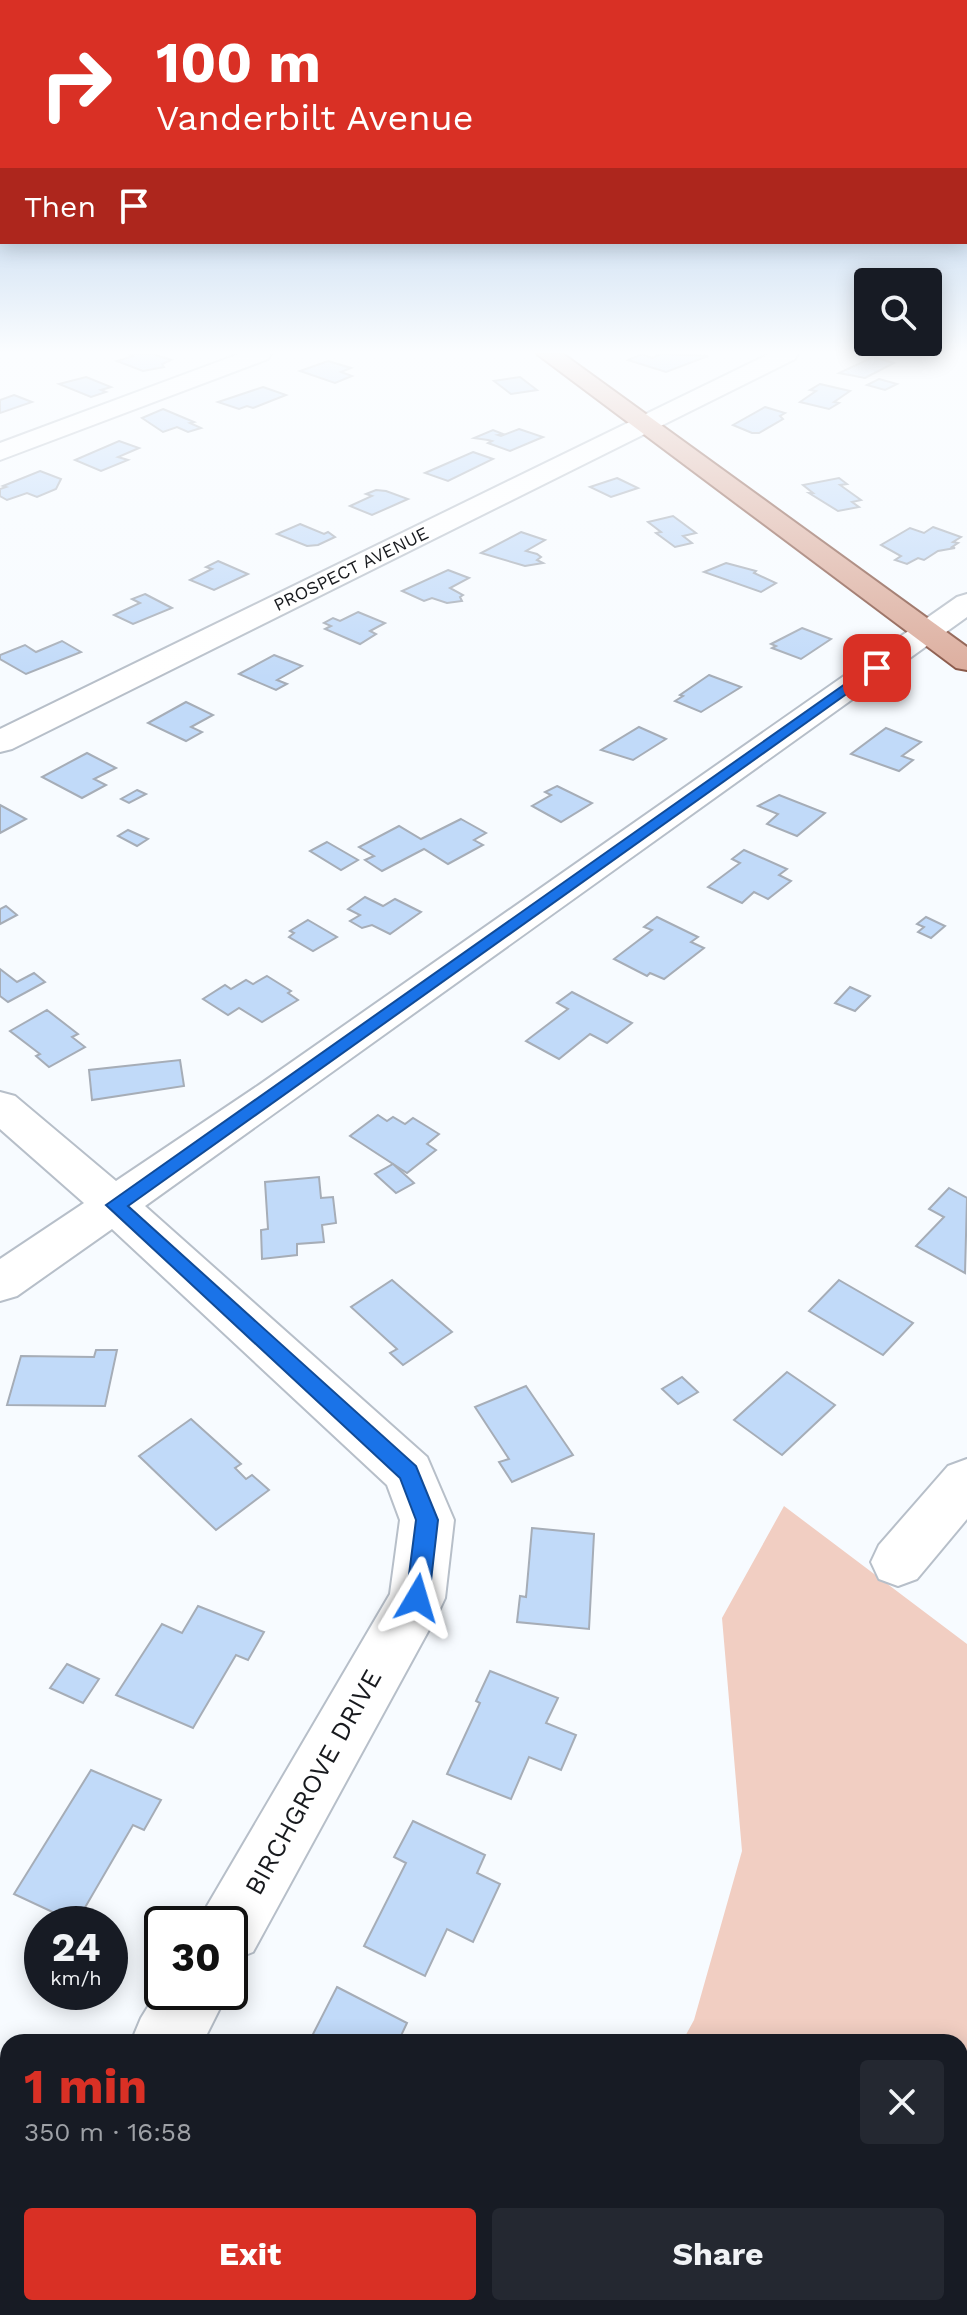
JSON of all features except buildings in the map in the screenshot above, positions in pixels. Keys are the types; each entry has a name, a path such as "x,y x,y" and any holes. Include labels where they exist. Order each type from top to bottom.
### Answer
{"main road":[{"path":"696,462 967,661"}],"street":[{"name":"PROSPECT AVENUE","path":"0,742 567,462"},
{"path":"0,1283 967,603"},
{"name":"BIRCHGROVE DRIVE","path":"0,1106 115,1205 408,1472 427,1520 417,1598 243,1906"},
{"path":"898,1562 967,1481"},
{"path":"170,2034 184,2010"}],"shaded area":[{"path":"784,1506 967,1644 967,2034 686,2034 694,2020 742,1851 722,1618"}],"route":[{"path":"417,1598 427,1520 408,1472 115,1205 877,668"}]}
